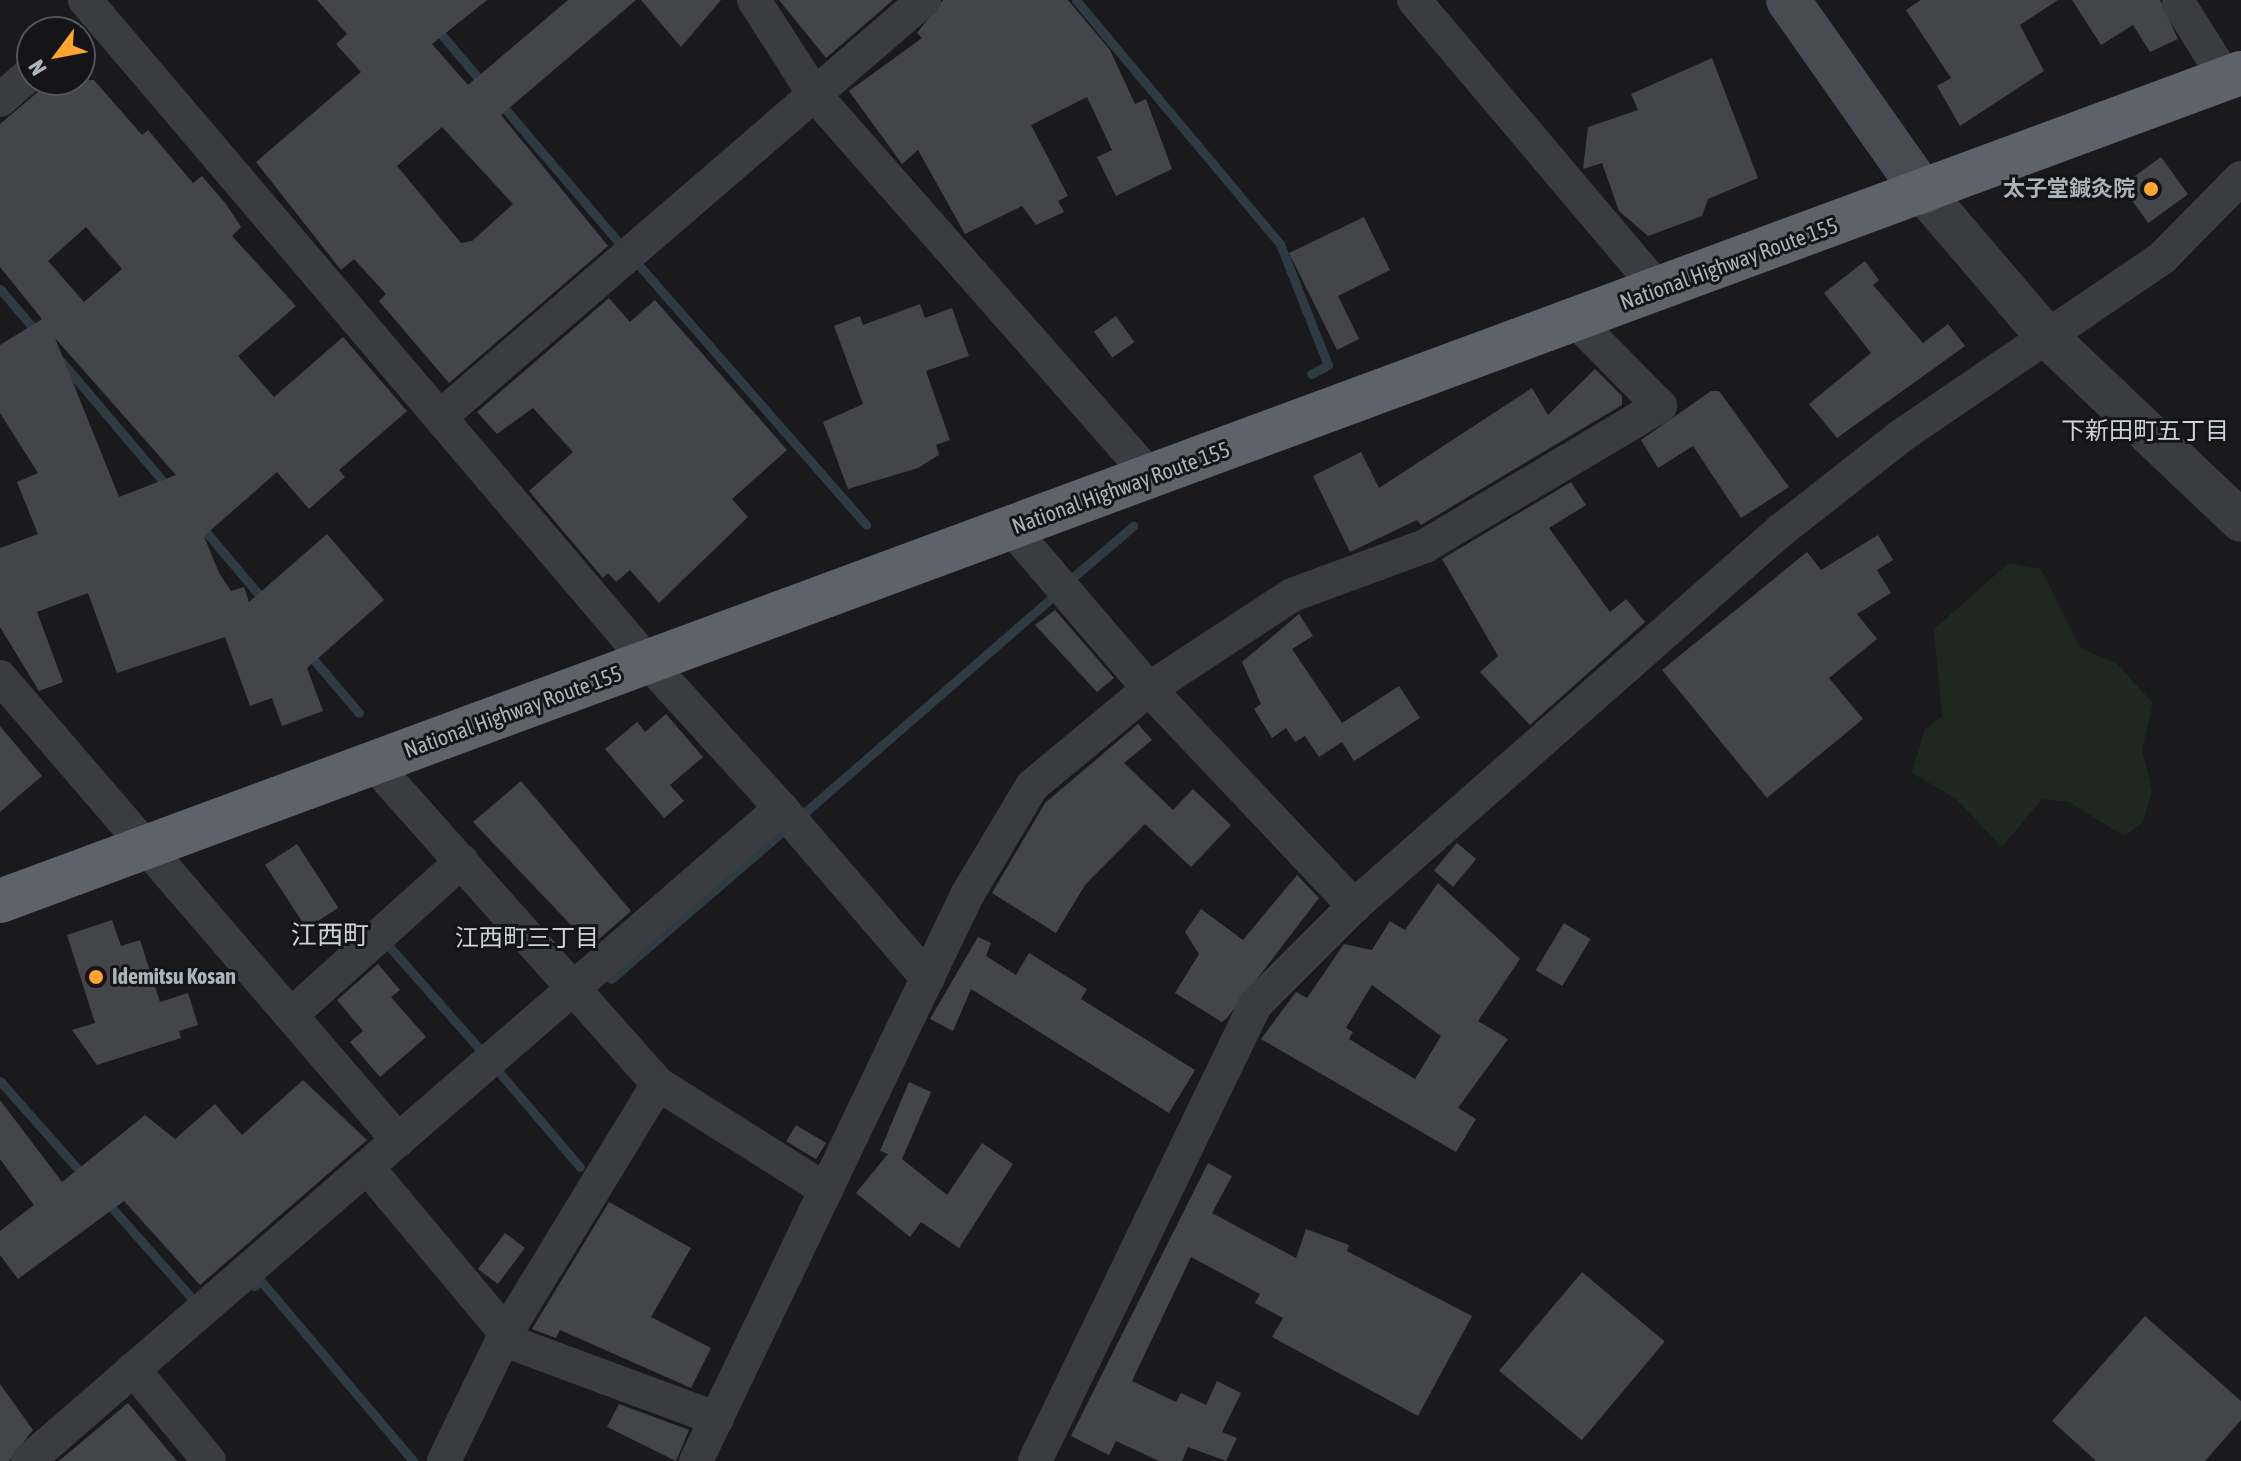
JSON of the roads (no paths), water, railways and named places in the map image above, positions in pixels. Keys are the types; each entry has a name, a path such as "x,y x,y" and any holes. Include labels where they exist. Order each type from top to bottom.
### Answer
{"highway":[{"name":"National Highway Route 155","path":"0,901 2233,76"}],"main road":[{"path":"1788,0 1923,192"}],"street":[{"path":"754,0 814,94 1151,477"},
{"path":"440,417 924,0"},
{"path":"1414,0 1659,290"},
{"path":"2179,1 2233,76"},
{"path":"95,12 648,662 781,808 928,979"},
{"path":"0,100 16,86"},
{"path":"1035,1461 1255,1005 1354,906 1780,531 2045,335 2163,257 2241,178"},
{"path":"1923,192 2045,335 2241,521"},
{"path":"696,1461 974,881 1032,786 1149,689 1292,595 1425,546 1660,406 1575,320"},
{"path":"1012,529 1149,689 1354,906"},
{"path":"0,677 398,1140"},
{"path":"374,764 576,986 658,1084 826,1190"},
{"path":"28,1461 781,808"},
{"path":"291,1015 462,861"},
{"path":"444,1461 505,1337 658,1084"},
{"path":"367,1167 505,1337 717,1419"},
{"path":"133,1369 209,1461"}],"waterway":[{"path":"1076,0 1280,244 1328,365 1311,374"},
{"path":"435,27 485,86"},
{"path":"500,103 620,244"},
{"path":"637,263 866,525"},
{"path":"0,289 39,335"},
{"path":"61,361 168,487"},
{"path":"201,526 266,603"},
{"path":"1071,579 1133,526"},
{"path":"803,814 1049,600"},
{"path":"309,654 359,713"},
{"path":"611,979 782,832"},
{"path":"392,940 387,944 484,1054"},
{"path":"498,1071 580,1167"},
{"path":"0,1081 85,1177"},
{"path":"105,1200 196,1303"},
{"path":"254,1286 261,1281 413,1461"}],"place":[{"name":"太子堂鍼灸院","path":"2151,189"},
{"name":"Idemitsu Kosan","path":"96,977"}],"district":[{"name":"下新田町五丁目","path":"2145,431"},
{"name":"江西町","path":"330,936"},
{"name":"江西町三丁目","path":"527,938"}]}
